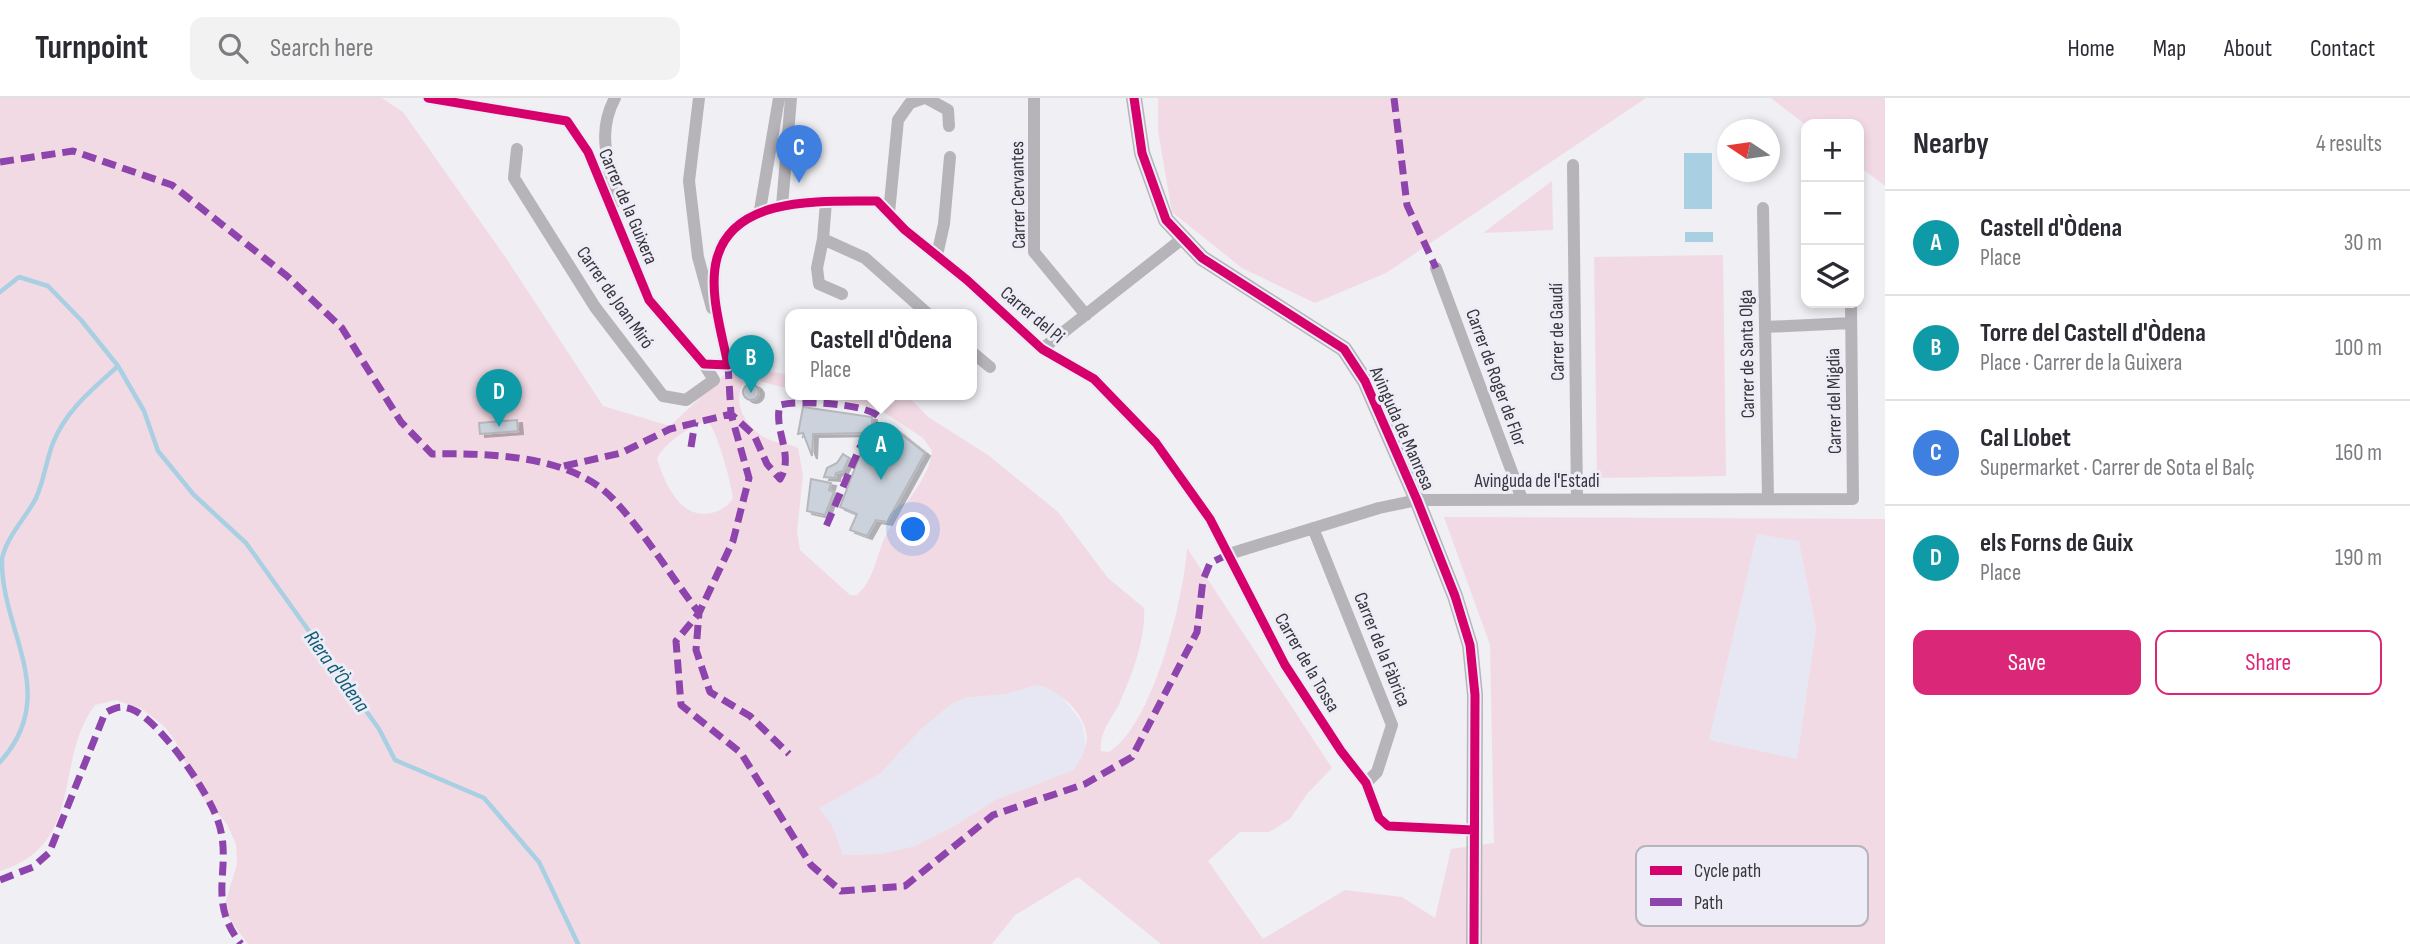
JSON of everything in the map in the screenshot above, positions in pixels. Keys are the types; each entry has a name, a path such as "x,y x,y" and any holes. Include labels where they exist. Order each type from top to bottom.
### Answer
{"street":[{"name":"Carrer de la Guixera","path":"428,98 567,121 588,152 649,300 704,364"},
{"path":"699,98 689,181 698,257 725,346"},
{"path":"704,364 729,365 718,319 717,259 726,238 760,210 779,98"},
{"path":"782,206 790,98"},
{"path":"889,213 898,120 910,103 925,98 948,110 949,126"},
{"name":"Carrer Cervantes","path":"1034,98 1034,253 1086,315"},
{"name":"Avinguda de Manresa","path":"1134,98 1142,153 1166,220 1182,239 1231,278 1344,349 1365,381 1417,500 1455,596 1470,645 1475,695 1474,944"},
{"path":"611,99 603,130 615,218"},
{"name":"Carrer de Joan Miró","path":"517,149 514,178 595,307 663,396 686,400 714,380 704,364"},
{"path":"937,255 944,224 950,157"},
{"name":"Carrer de Gaudí","path":"1573,165 1577,499"},
{"name":"Carrer del Pi","path":"760,210 827,202 877,201 1042,349 1094,379 1156,443 1210,519 1228,554"},
{"path":"827,202 817,268 819,284 842,295"},
{"name":"Carrer de Santa Olga","path":"1763,208 1768,499"},
{"path":"822,239 865,258 922,309"},
{"path":"1042,349 1182,239"},
{"name":"Carrer de Roger de Flor","path":"1436,268 1521,499"},
{"name":"Carrer del Migdia","path":"1851,308 1853,499"},
{"path":"1765,327 1851,323"},
{"path":"977,356 990,368"},
{"name":"Avinguda de l'Estadi","path":"1228,554 1380,508 1417,500 1853,499"},
{"name":"Carrer de la Fàbrica","path":"1313,528 1392,724 1377,772 1366,783"},
{"name":"Carrer de la Tossa","path":"1228,554 1285,665 1341,751 1366,783 1379,818 1388,826 1473,830"}],"shaded area":[{"path":"0,98 382,98 403,112 506,258 603,406 670,426 735,365 785,374 785,388 751,379 744,381 740,390 740,407 748,423 762,436 798,448 803,475 797,531 800,550 850,595 857,595 867,582 885,537 925,474 932,451 923,438 879,409 842,400 912,400 928,417 988,455 1058,512 1108,578 1144,608 1143,632 1137,656 1120,702 1104,732 1101,751 1109,752 1125,738 1152,689 1173,627 1187,548 1332,768 1307,794 1290,819 1269,832 1240,832 1208,861 1263,939 1345,890 1402,897 1435,918 1451,849 1494,843 1490,645 1444,517 1885,519 1885,944 1161,944 1078,877 1015,915 992,944 248,944 227,916 225,904 237,864 236,844 227,824 200,795 176,742 165,727 142,709 116,700 95,705 82,727 57,822 45,842 27,859 0,871","holes":["707,421 711,425 727,469 733,498 721,509 700,514 691,511 675,498 657,459 678,436","1757,534 1799,541 1816,629 1797,759 1709,740","1037,685 1064,699 1079,715 1084,725 1086,745 1074,770 995,800 956,825 915,846 881,854 843,855 832,825 819,808 881,773 919,731 950,705 965,698 1005,694"]},
{"path":"1158,98 1646,98 1386,273 1315,303 1242,268 1172,212 1158,131"},
{"path":"1771,98 1885,98 1885,186 1864,170 1864,119 1801,119 1801,121"},
{"path":"1552,181 1553,230 1483,233"},
{"path":"1723,255 1726,476 1597,478 1594,257"},
{"path":"1757,534 1799,540 1816,629 1797,759 1709,740"},
{"path":"1037,685 1058,692 1082,723 1086,747 1074,770 995,800 956,825 915,846 881,854 842,855 832,825 818,808 881,773 919,731 950,705 965,698 1005,694"}],"water":[{"path":"1684,153 1712,153 1712,209 1684,209"},
{"path":"1685,232 1713,232 1713,242 1685,242"}],"building":[{"path":"748,384 754,384 759,392 757,398 748,400 743,395 743,389"},
{"path":"803,407 872,417 872,433 813,434 812,456 803,433 798,434"},
{"path":"517,420 518,431 480,434 479,423"},
{"path":"891,426 925,453 887,522 876,520 867,536 850,530 857,514 840,507 862,450 881,440"},
{"path":"843,454 849,458 843,471 836,473 835,478 824,477 827,468 837,463"},
{"path":"811,479 831,483 829,490 834,492 825,515 807,511"}],"waterway":[{"name":"Riera d'Òdena","path":"0,292 19,277 48,286 81,320 118,366 144,411 158,451 194,495 246,543 379,729 395,760 484,798 539,862 578,944"},
{"path":"0,762 18,737 26,712 27,687 24,662 4,585 4,551 36,498 58,431 81,401 118,366"}],"marked path":[{"path":"1394,98 1407,205 1436,268"},
{"path":"0,162 73,151 172,185 287,276 342,328 401,422 432,454 479,454 530,460 577,474 598,486 615,501 637,528 699,613 696,650 710,692 750,716 789,754"},
{"path":"728,365 731,414 749,478 733,541 699,613 676,641 681,705 741,753 811,865 841,891 905,886 993,815 1085,784 1132,757 1197,632 1203,580 1210,563 1229,554"},
{"path":"564,466 621,453 670,429 731,414 754,435 767,464 780,479 785,461 779,424 780,405 832,404 872,412 879,417 879,430 860,447 825,529"},
{"path":"691,447 695,422"},
{"path":"0,880 33,867 49,853 105,713 117,708 131,709 155,727 182,758 213,809 222,838 224,912 230,928 241,944"}],"cycle path":[{"path":"428,98 567,121 588,152 649,300 704,364 728,365 717,312 715,271 717,258 727,237 742,222 762,212 784,206 833,201 877,201 905,230 967,280 1042,349 1094,379 1156,443 1210,519 1285,665 1341,751 1366,783 1379,818 1388,826 1473,830"},
{"path":"1134,98 1142,153 1166,220 1202,258 1344,349 1365,381 1417,500 1455,596 1470,645 1475,695 1474,944"}],"place":[{"name":"Cal Llobet","path":"799,183"},
{"name":"Torre del Castell d'Òdena","path":"751,393"},
{"name":"els Forns de Guix","path":"499,427"},
{"name":"Castell d'Òdena","path":"881,480"}]}
